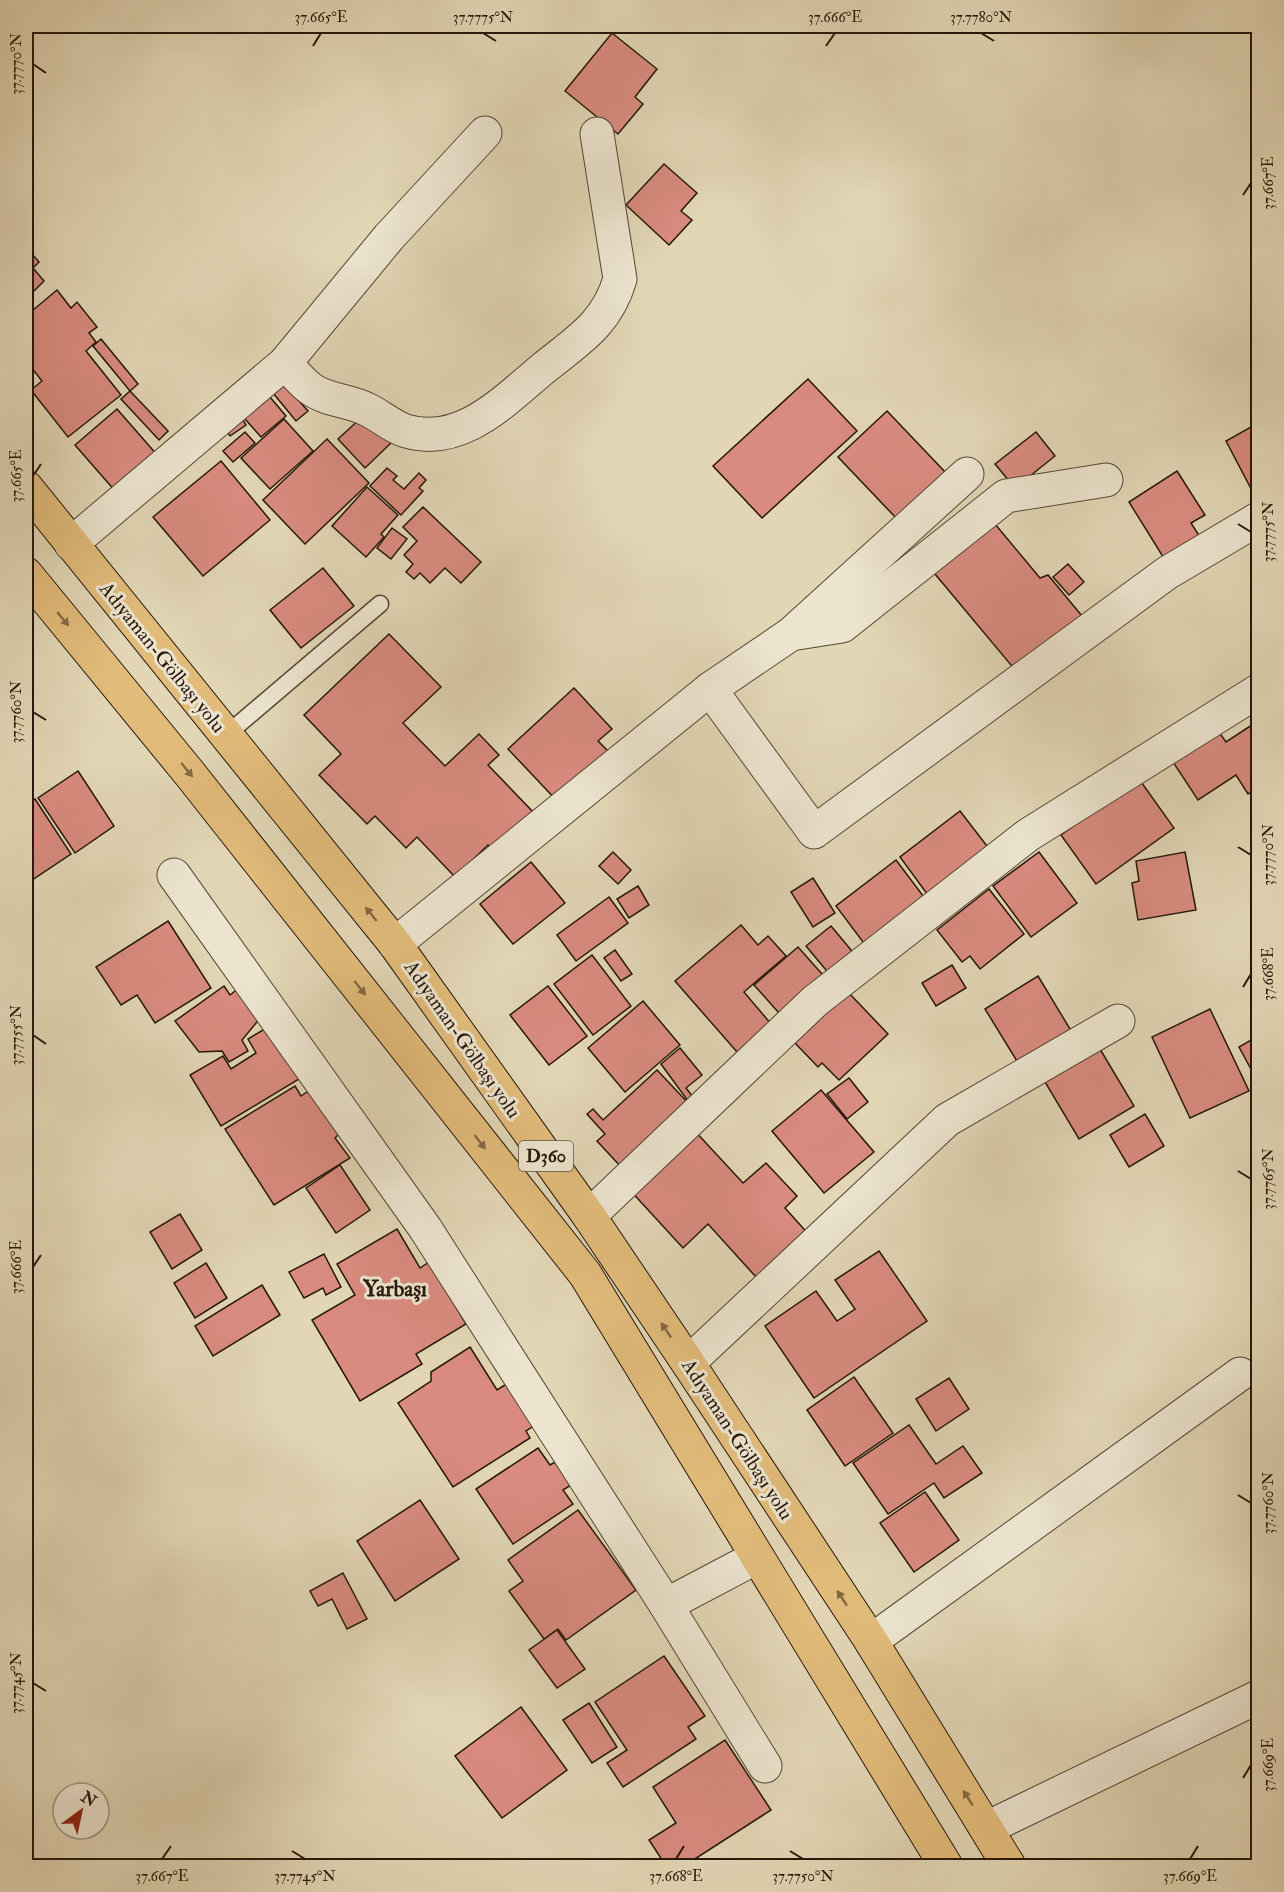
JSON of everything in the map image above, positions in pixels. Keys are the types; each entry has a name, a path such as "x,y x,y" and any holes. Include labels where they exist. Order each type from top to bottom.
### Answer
{"highway":[{"name":"Adıyaman-Gölbaşı yolu","path":"26,487 395,944 589,1216 688,1363 871,1641 1010,1866"},
{"name":"D360","path":"26,574 190,774 585,1274 946,1866"}],"street":[{"path":"71,544 285,363 389,237 485,133"},
{"path":"285,363 312,390 366,409 406,431 431,434 450,432 468,427 493,409 597,326 614,300 620,279 597,134"},
{"path":"395,944 710,689 791,634 967,474"},
{"path":"791,634 842,626 1006,496 1106,480"},
{"path":"710,689 814,832 1167,573 1258,519"},
{"path":"589,1216 824,994 1028,835 1258,691"},
{"path":"174,875 425,1228 666,1605 765,1766"},
{"path":"688,1363 947,1120 1118,1022"},
{"path":"871,1641 1240,1374"},
{"path":"666,1605 757,1557"},
{"path":"987,1828 1258,1696"}],"lane":[{"path":"226,735 380,604"}],"building":[{"path":"612,33 657,69 635,97 643,104 618,134 565,91"},
{"path":"664,164 697,193 681,211 692,220 669,245 626,205"},
{"path":"26,247 39,262 33,268 44,281 26,299"},
{"path":"57,290 71,308 77,302 97,327 89,333 96,342 86,351 121,395 68,437 31,390 42,381 26,361 26,316"},
{"path":"101,339 138,384 130,391 93,346"},
{"path":"808,379 857,431 762,518 713,466"},
{"path":"284,384 308,411 296,421 273,393"},
{"path":"264,390 286,416 261,437 238,411"},
{"path":"130,391 168,431 159,440 121,399"},
{"path":"117,409 158,456 116,492 75,445"},
{"path":"887,411 947,474 898,520 838,457"},
{"path":"240,415 246,425 230,436 224,426"},
{"path":"364,415 391,443 365,468 338,439"},
{"path":"284,419 313,451 270,489 241,458"},
{"path":"1258,423 1258,502 1226,441"},
{"path":"245,432 255,443 233,462 223,451"},
{"path":"1036,432 1055,456 1015,488 995,464"},
{"path":"327,439 369,483 305,544 263,500"},
{"path":"221,461 270,520 203,576 153,517"},
{"path":"387,468 397,476 393,480 404,489 419,473 426,480 419,488 423,491 401,515 370,486"},
{"path":"1177,471 1205,515 1191,523 1200,537 1165,560 1129,502"},
{"path":"367,487 398,515 381,534 384,537 366,557 332,526"},
{"path":"423,507 481,562 461,583 445,568 430,583 420,573 414,579 406,572 413,564 404,555 417,541 403,527"},
{"path":"990,518 1040,578 1048,575 1087,622 1021,677 930,568"},
{"path":"392,528 407,539 391,559 377,548"},
{"path":"1068,564 1084,582 1069,595 1053,577"},
{"path":"323,568 354,606 301,648 270,610"},
{"path":"389,634 441,687 403,723 445,766 479,734 499,755 488,765 535,814 495,852 488,845 455,877 417,837 406,848 375,816 367,824 319,775 341,754 304,715"},
{"path":"574,688 612,729 598,741 611,754 558,802 508,749"},
{"path":"1258,721 1258,788 1248,794 1236,775 1198,800 1173,762 1219,732 1226,742"},
{"path":"78,771 114,826 75,853 38,798"},
{"path":"1139,779 1174,828 1096,884 1061,835"},
{"path":"35,799 71,854 26,884 26,805"},
{"path":"960,811 994,855 933,902 900,857"},
{"path":"613,852 631,870 618,884 599,866"},
{"path":"1039,852 1077,903 1031,937 993,886"},
{"path":"1185,852 1196,910 1138,920 1132,883 1139,881 1136,861"},
{"path":"896,860 930,905 869,950 836,906"},
{"path":"531,862 565,903 513,944 480,904"},
{"path":"813,878 835,913 813,927 791,892"},
{"path":"638,886 649,905 629,918 617,899"},
{"path":"989,889 1024,934 980,969 970,956 962,962 937,930"},
{"path":"609,897 628,923 576,961 557,935"},
{"path":"168,921 211,988 155,1023 137,995 121,1005 96,967"},
{"path":"741,925 758,945 768,936 786,956 744,992 777,1031 744,1060 675,981"},
{"path":"831,926 856,956 831,976 806,946"},
{"path":"798,947 830,983 787,1022 754,985"},
{"path":"615,950 632,974 621,981 604,958"},
{"path":"592,955 631,1006 593,1035 554,984"},
{"path":"952,965 966,988 936,1006 922,983"},
{"path":"1038,976 1073,1034 1020,1066 985,1009"},
{"path":"224,986 230,995 239,988 261,1017 242,1040 248,1051 229,1062 222,1051 199,1052 175,1021"},
{"path":"548,986 587,1036 549,1065 510,1015"},
{"path":"848,992 888,1034 839,1080 822,1063 818,1067 795,1043"},
{"path":"643,1001 680,1045 625,1092 588,1048"},
{"path":"1210,1009 1249,1091 1190,1118 1152,1037"},
{"path":"268,1027 299,1079 221,1126 190,1075 223,1056 231,1069 256,1053 248,1039"},
{"path":"1258,1036 1258,1082 1239,1047"},
{"path":"680,1048 702,1075 686,1088 693,1097 688,1101 661,1064"},
{"path":"1100,1049 1134,1106 1079,1139 1045,1082"},
{"path":"657,1070 690,1105 623,1169 597,1141 605,1134 587,1114 593,1109 603,1120"},
{"path":"849,1078 868,1102 847,1119 827,1094"},
{"path":"295,1086 301,1096 313,1088 341,1132 335,1138 350,1158 274,1205 225,1129"},
{"path":"821,1090 874,1152 824,1193 772,1131"},
{"path":"1145,1114 1164,1146 1129,1167 1110,1135"},
{"path":"693,1129 743,1183 766,1163 797,1196 785,1208 812,1238 756,1277 708,1224 683,1248 628,1188"},
{"path":"340,1165 370,1210 336,1233 306,1188"},
{"path":"180,1214 202,1250 172,1269 150,1232"},
{"path":"397,1229 420,1268 429,1262 466,1324 416,1354 422,1364 360,1401 312,1320 355,1295 337,1264"},
{"path":"879,1251 927,1321 814,1398 765,1326 816,1291 837,1321 855,1309 835,1280"},
{"path":"324,1254 341,1287 326,1295 323,1288 304,1298 289,1272"},
{"path":"206,1263 227,1298 195,1318 174,1283"},
{"path":"262,1285 280,1315 213,1356 195,1326"},
{"path":"470,1347 497,1390 508,1383 535,1425 526,1431 530,1438 453,1487 398,1403 431,1381 431,1372"},
{"path":"854,1377 893,1433 845,1466 807,1410"},
{"path":"949,1378 969,1409 936,1431 916,1399"},
{"path":"909,1425 936,1464 963,1446 982,1473 944,1498 934,1483 888,1514 853,1463"},
{"path":"538,1448 550,1465 555,1462 571,1485 563,1490 573,1504 513,1544 476,1489"},
{"path":"925,1492 959,1540 914,1572 880,1523"},
{"path":"420,1500 459,1559 395,1601 357,1541"},
{"path":"578,1510 636,1590 566,1640 558,1629 544,1639 509,1591 523,1581 508,1560"},
{"path":"343,1573 367,1619 347,1629 332,1599 318,1606 310,1591"},
{"path":"557,1630 585,1669 557,1688 529,1650"},
{"path":"664,1656 705,1716 688,1727 696,1739 623,1787 607,1763 627,1750 595,1702"},
{"path":"589,1703 617,1747 592,1763 563,1720"},
{"path":"521,1707 567,1770 502,1818 455,1756"},
{"path":"725,1740 771,1810 684,1866 666,1866 649,1840 676,1823 653,1787"}],"district":[{"name":"Yarbaşı","path":"395,1288"}]}
